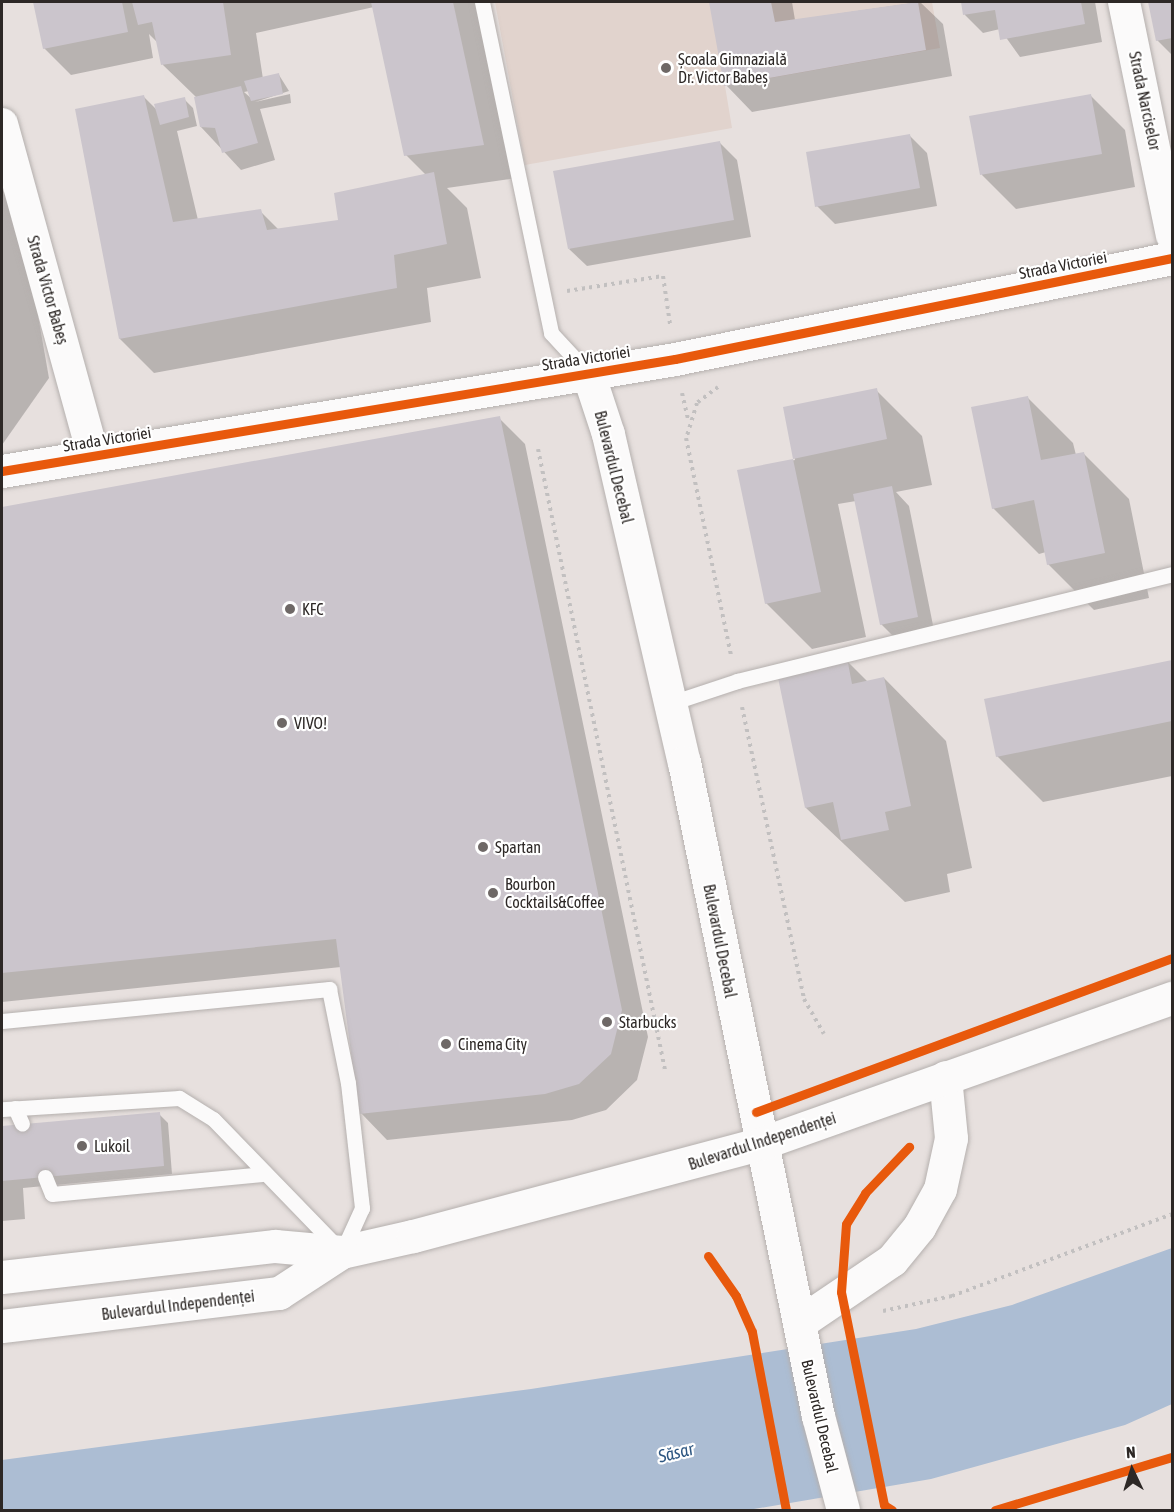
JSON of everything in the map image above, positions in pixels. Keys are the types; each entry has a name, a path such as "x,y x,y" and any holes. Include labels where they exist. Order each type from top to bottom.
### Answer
{"main road":[{"name":"Strada Victoriei","path":"2,471 675,359 1173,258"},
{"name":"Bulevardul Decebal","path":"588,373 608,434 671,703 799,1323 843,1510"},
{"name":"Bulevardul Independenței","path":"2,1326 279,1293 342,1252 762,1143 1173,998"},
{"path":"799,1323 892,1260 919,1227 940,1189 951,1138 945,1077"},
{"name":"Bulevardul Independenței","path":"2,1277 275,1246 342,1252"}],"street":[{"name":"Strada Narciselor","path":"1124,2 1173,235"},
{"name":"Strada Victor Babeș","path":"2,124 94,457"}],"lane":[{"path":"482,2 551,333 588,373"},
{"path":"671,703 737,681 1173,574"},
{"path":"2,1021 329,989 348,1083 362,1208 342,1252 262,1174 213,1119 179,1098 8,1109"},
{"path":"8,1109 22,1124"},
{"path":"45,1177 52,1194 262,1174"}],"path":[{"path":"562,292 663,276 675,359 688,419 690,461 804,999 824,1034"},
{"path":"688,419 698,403 728,380"},
{"path":"538,449 665,1071"},
{"path":"876,1312 952,1296 1173,1214"}],"shaded area":[{"name":"Școala Gimnazială Dr. Victor Babeș","path":"495,2 932,2 940,48 725,86 732,128 525,165"}],"water":[{"name":"Săsar","path":"1172,1248 1172,1404 1125,1425 931,1479 748,1510 2,1510 2,1460 531,1389 916,1329 1012,1305"}],"building":[{"path":"33,2 122,2 128,32 43,49"},
{"path":"132,2 223,2 231,55 161,65 152,22 138,25"},
{"path":"371,2 453,2 484,145 404,156"},
{"path":"709,2 771,2 775,22 918,2 926,50 724,86"},
{"path":"961,2 1081,2 1085,24 1000,40 995,10 963,15"},
{"path":"1148,2 1172,2 1172,38 1156,41"},
{"path":"279,73 283,94 251,101 244,81"},
{"path":"241,86 258,143 222,153 215,128 200,127 194,97"},
{"path":"1091,94 1102,154 980,175 969,116"},
{"path":"144,95 173,222 261,209 267,230 338,220 334,193 434,172 447,244 394,255 397,288 119,339 75,109"},
{"path":"185,97 189,117 160,125 154,104"},
{"path":"910,134 920,188 815,207 806,152"},
{"path":"720,141 734,220 568,249 553,171"},
{"path":"877,388 887,439 793,459 783,407"},
{"path":"1028,396 1041,460 1084,452 1105,553 1047,565 1034,500 992,509 971,407"},
{"name":"VIVO!","path":"500,416 622,1010 611,1054 579,1084 545,1094 359,1114 336,939 2,973 2,507"},
{"path":"793,459 821,592 765,604 737,470"},
{"path":"892,486 918,617 880,625 853,494"},
{"path":"847,658 852,684 884,677 911,806 885,812 889,830 841,840 833,802 805,808 777,673"},
{"path":"1172,660 1172,721 996,757 984,699"},
{"name":"Lukoil","path":"160,1112 164,1166 2,1181 2,1126"}],"cycle path":[{"path":"2,471 675,359 1172,258"},
{"path":"756,1112 1172,958"},
{"path":"892,1510 884,1505 841,1292 846,1224 865,1193 909,1147"},
{"path":"708,1256 736,1296 752,1332 786,1510"},
{"path":"995,1510 1172,1457"}],"place":[{"name":"Școala Gimnazială Dr. Victor Babeș","path":"666,68"},
{"name":"KFC","path":"290,609"},
{"name":"VIVO!","path":"282,723"},
{"name":"Spartan","path":"483,847"},
{"name":"Bourbon Cocktails&Coffee","path":"493,893"},
{"name":"Starbucks","path":"607,1022"},
{"name":"Cinema City","path":"446,1044"},
{"name":"Lukoil","path":"82,1146"}]}
